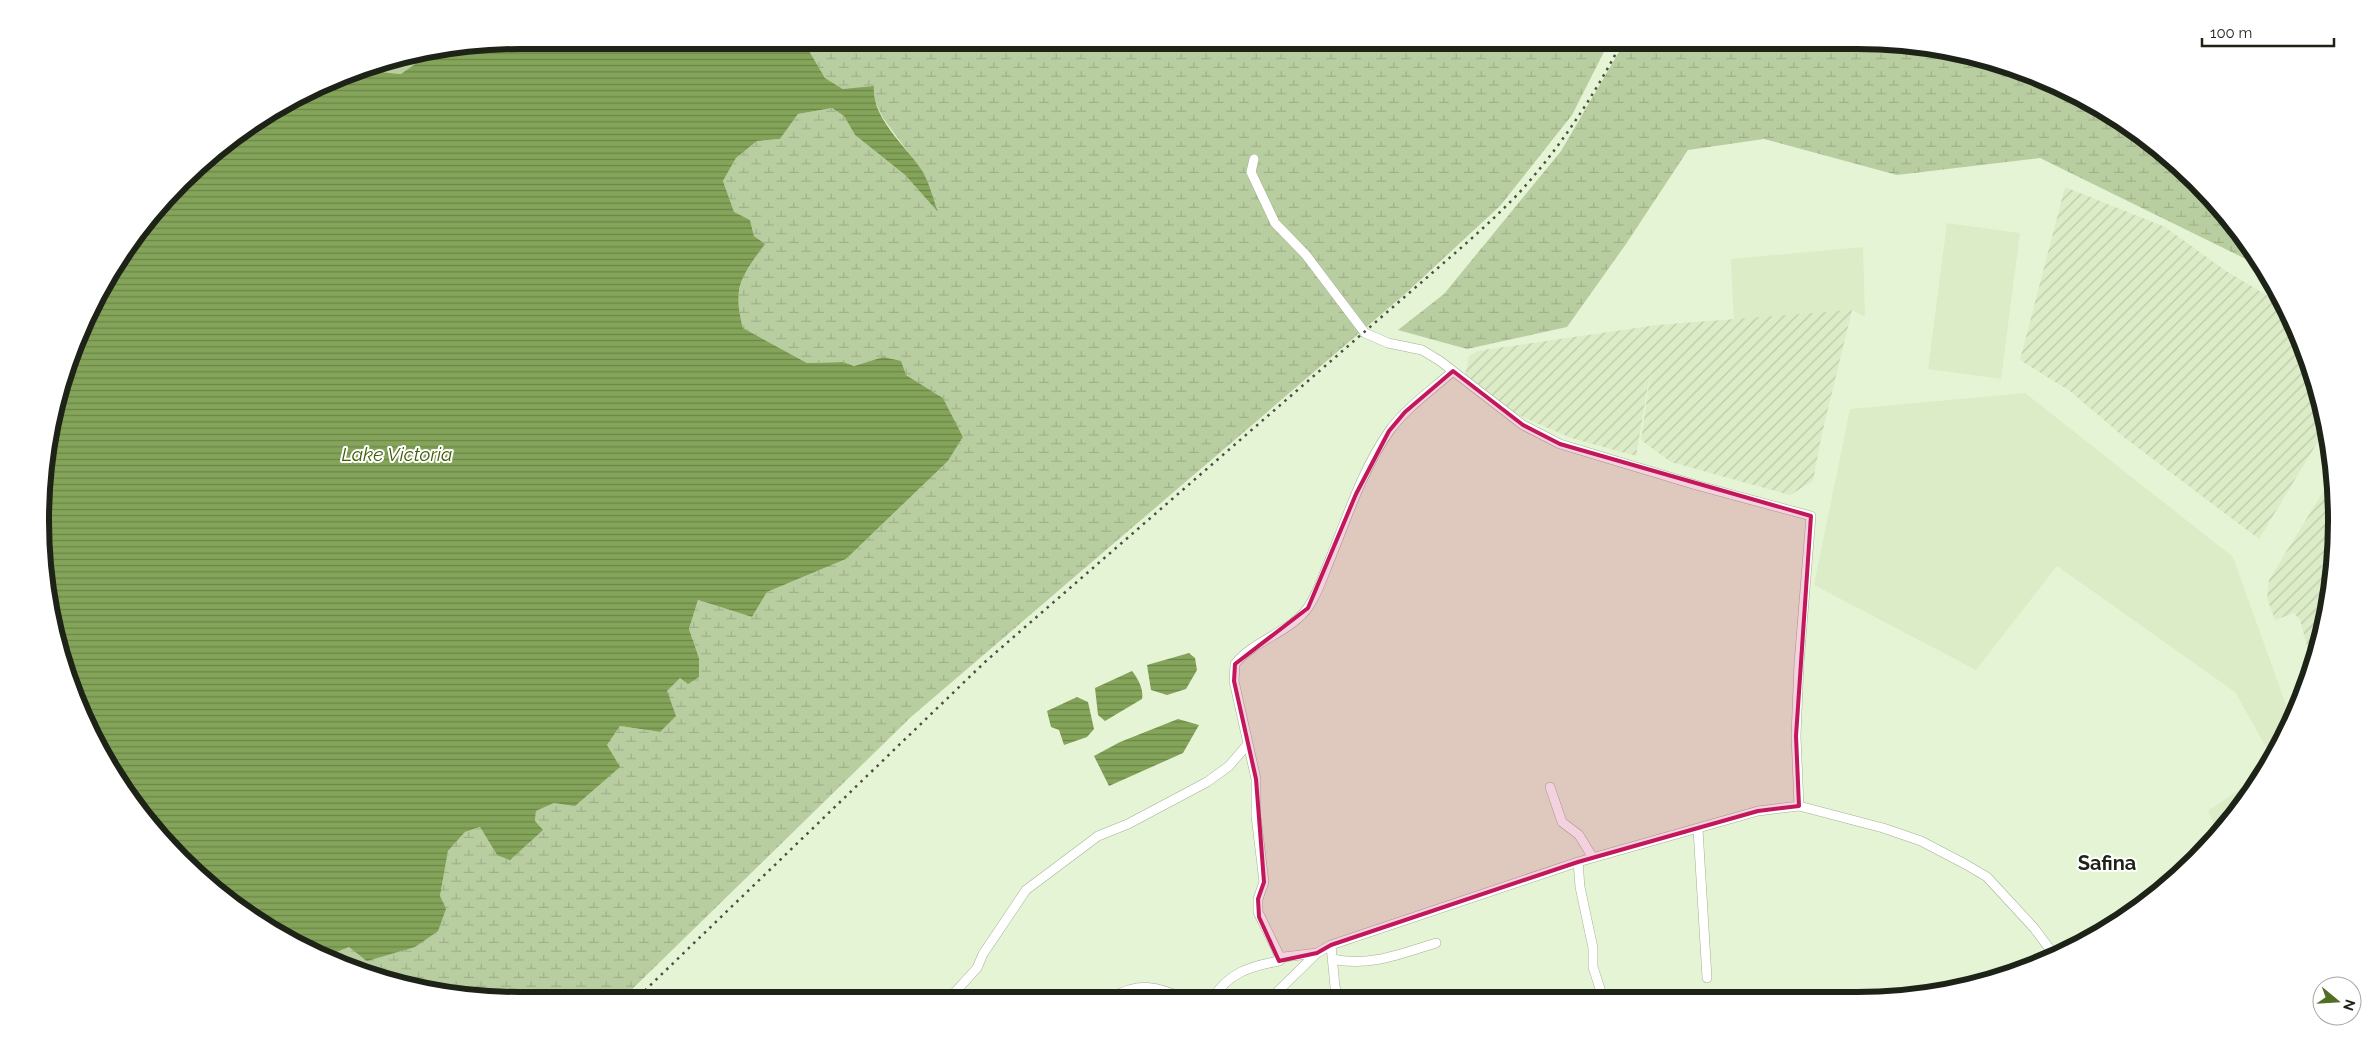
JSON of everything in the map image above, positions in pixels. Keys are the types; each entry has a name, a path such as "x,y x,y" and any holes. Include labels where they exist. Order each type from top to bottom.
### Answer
{"street":[{"path":"1254,159 1251,172 1276,223 1306,255 1364,333 1388,343 1422,350 1453,371 1523,425 1560,444 1696,485 1811,516 1799,663 1796,736 1799,806"},
{"path":"1279,961 1279,955 1258,912 1258,899 1264,882 1263,860 1256,816 1256,779 1234,681 1235,664 1254,647 1284,628 1308,608 1342,534 1356,494 1389,431 1405,412 1453,371"},
{"path":"955,992 977,968 983,954 1026,890 1098,836 1128,824 1207,782 1229,766 1248,744"},
{"path":"1550,787 1562,822 1579,835 1593,858"},
{"path":"1277,992 1317,953 1331,945 1578,862 1758,811 1799,806 1893,832 1921,842 1965,864 1987,877 2034,928 2050,950"},
{"path":"1698,829 1707,978"},
{"path":"1578,862 1580,887 1593,948 1593,967 1601,992"},
{"path":"1332,959 1352,963 1372,962 1436,942"},
{"path":"1331,945 1334,987 1336,992"},
{"path":"1217,992 1222,985 1238,972 1284,958 1317,953"},
{"path":"1123,992 1140,987 1159,988 1169,992"}],"highlighted area":[{"path":"1453,371 1523,425 1560,444 1811,516 1796,736 1799,806 1758,811 1578,862 1331,945 1317,953 1279,961 1259,917 1258,899 1264,882 1256,779 1234,681 1235,664 1308,608 1356,494 1389,431 1405,412"}],"shaded area":[{"path":"2065,187 2165,227 2226,271 2273,299 2303,369 2312,398 2320,437 2259,539 2125,438 2070,391 2020,360"},
{"path":"1947,223 2020,233 2001,379 1928,369"},
{"path":"1863,247 1865,317 1852,310 1734,325 1731,259"},
{"path":"1852,310 1821,438 1813,481 1790,495 1671,462 1641,440 1653,356 1636,456 1571,438 1514,413 1465,376 1469,357 1477,351 1657,325"},
{"path":"2025,393 2233,557 2288,710 2268,751 2235,692 2057,566 1976,670 1814,585 1850,409"},
{"path":"2327,486 2328,520 2324,582 2319,613 2309,653 2300,620 2294,613 2275,620 2267,598 2269,580"},
{"path":"2249,783 2215,827 2208,811"}],"green space":[{"path":"808,49 1605,49 1572,115 1500,206 1405,294 911,717 629,992 520,992 459,988 398,976 334,953 349,947 440,896 448,851 465,832 480,827 497,855 535,821 536,811 554,803 607,745 620,726 660,732 667,691 699,658 689,629 698,600 752,617 767,592 846,559 948,461 963,437 943,398 906,375 883,357 854,366 843,362 807,363 743,328 736,303 744,271 764,244 754,236 750,220 734,213 723,181 736,158 757,141 780,139 798,114 832,108 844,116 855,135 905,175 937,211 922,171 883,118 873,98 843,89 825,78"},
{"path":"1621,49 1856,49 1918,53 1979,65 2008,74 2065,97 2119,128 2144,146 2190,187 2231,233 2251,262 2040,158 1897,175 1764,139 1688,150 1626,244 1567,327 1467,349 1398,330 1444,294 1561,151"},
{"path":"422,59 402,74 377,72"}],"water":[{"name":"Lake Victoria","path":"808,49 825,78 843,89 874,86 874,97 883,119 924,174 938,212 905,175 855,135 844,116 832,108 798,114 780,139 757,141 736,158 723,181 734,212 750,220 754,236 765,244 750,265 741,283 738,302 743,328 807,363 843,362 854,366 883,357 901,361 906,375 943,398 963,437 948,461 846,559 767,592 752,617 698,600 689,629 699,658 699,677 688,684 680,678 667,691 676,716 660,732 620,726 607,745 620,767 575,806 554,803 536,811 535,821 543,830 510,860 497,855 480,827 465,832 448,851 440,896 446,909 438,931 415,947 367,961 349,947 334,953 312,944 258,913 233,895 209,875 166,832 128,783 97,729 74,672 65,643 53,582 50,551 50,490 58,428 65,398 85,340 97,312 128,258 166,209 209,166 233,146 285,112 312,97 369,74 377,72 401,74 422,59 490,50"},
{"path":"1189,653 1195,658 1197,670 1186,689 1167,695 1151,690 1147,665"},
{"path":"1132,671 1140,684 1142,699 1105,721 1098,715 1095,688"},
{"path":"1077,697 1088,702 1094,729 1087,737 1064,745 1059,730 1051,727 1047,711"},
{"path":"1178,719 1199,725 1183,753 1109,786 1094,756 1120,742"}],"railway":[{"path":"643,992 986,661 1462,247 1504,208 1518,194 1562,140 1588,101 1618,49"}],"district":[{"name":"Safina","path":"2107,863"}]}
